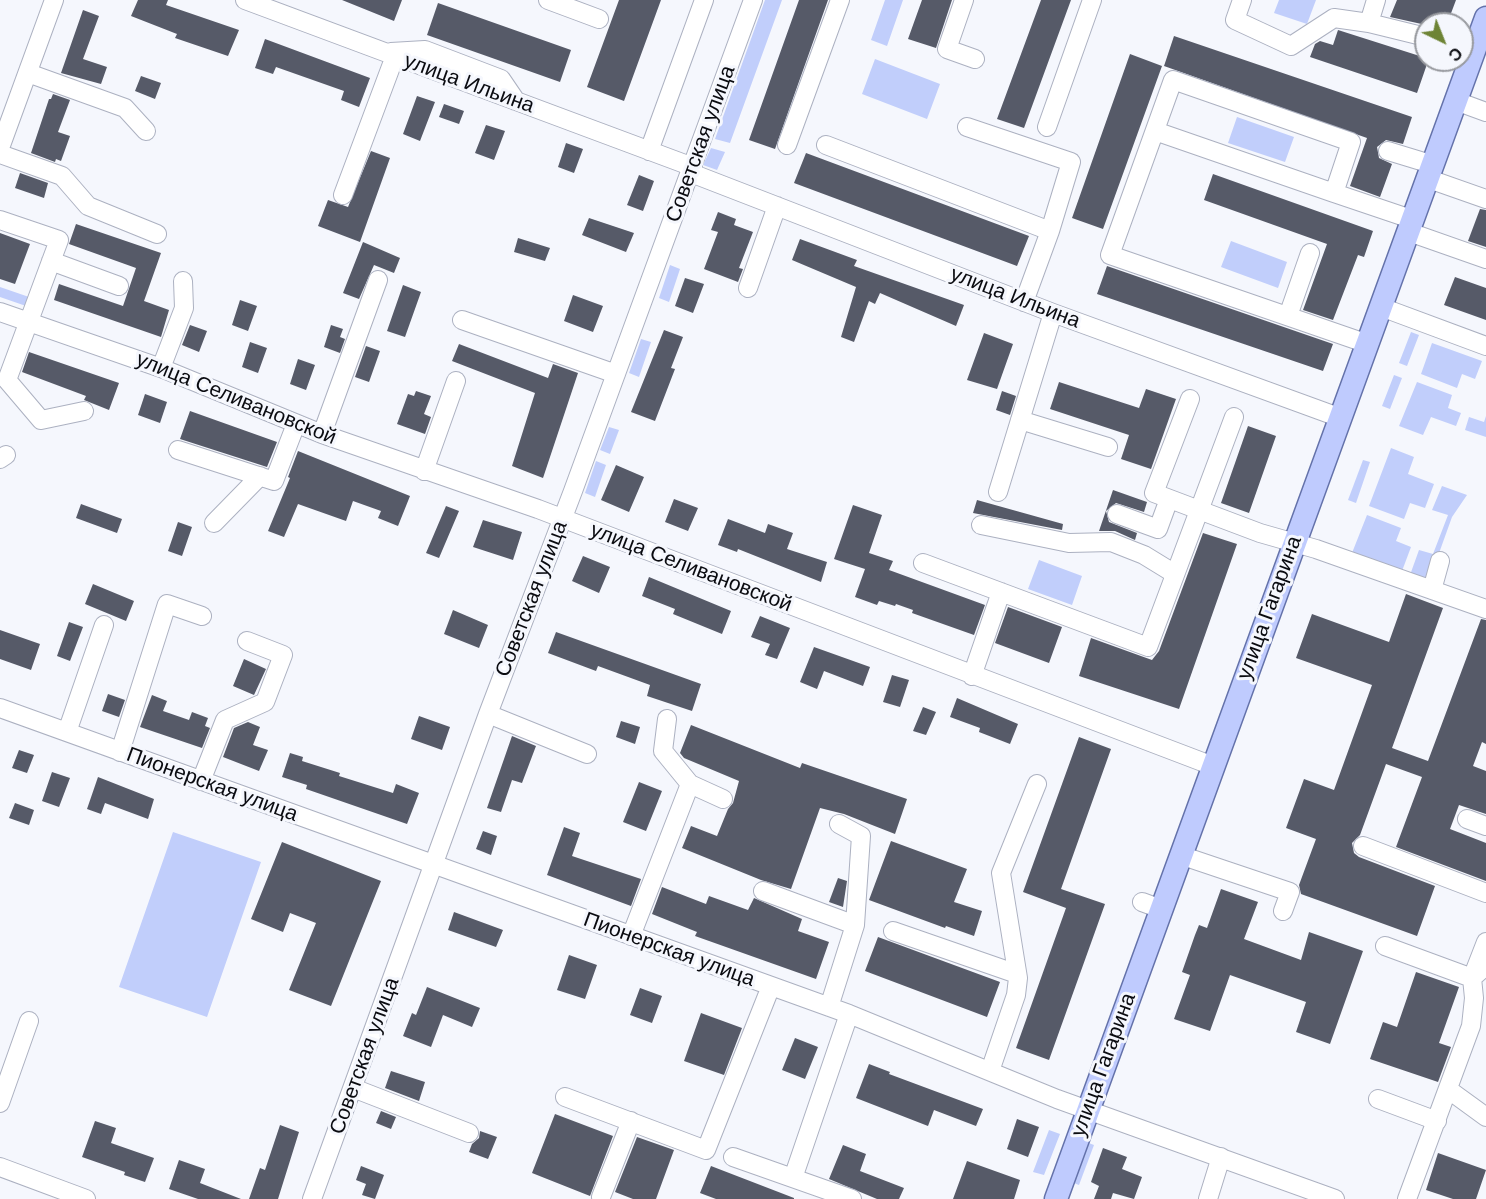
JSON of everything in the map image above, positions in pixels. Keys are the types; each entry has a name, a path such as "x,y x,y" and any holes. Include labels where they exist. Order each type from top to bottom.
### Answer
{"main road":[{"name":"улица Гагарина","path":"1474,41 1486,18"},
{"name":"улица Гагарина","path":"1059,1198 1151,906 1180,855 1412,226 1456,101 1463,72"}],"street":[{"path":"0,148 54,0"},
{"name":"улица Ильина","path":"245,0 390,54 425,50 501,79 516,101 649,151 777,206 1053,313 1341,418"},
{"path":"548,0 599,19"},
{"path":"649,151 704,0"},
{"name":"Советская улица","path":"312,1199 488,714 692,170 753,0"},
{"path":"787,145 840,0"},
{"path":"964,0 947,49 975,59"},
{"path":"1047,127 1092,0"},
{"path":"1242,0 1235,20 1291,46 1334,18 1369,22 1414,34"},
{"path":"1369,22 1376,0"},
{"path":"343,195 390,54"},
{"path":"28,73 125,108 146,131"},
{"path":"1334,193 1351,142 1173,80 1110,255 1368,344"},
{"path":"1456,101 1486,112"},
{"path":"967,127 1071,162 1050,231 1024,302"},
{"path":"1155,131 1334,193 1486,259"},
{"path":"826,145 1050,231"},
{"path":"1388,151 1486,199"},
{"path":"0,154 62,176 88,206 157,234"},
{"path":"748,288 777,206"},
{"path":"0,220 58,240 7,380 41,420 84,411"},
{"path":"1288,316 1310,253"},
{"path":"51,261 119,286"},
{"path":"322,434 378,280"},
{"path":"161,368 184,308 183,281"},
{"path":"1382,307 1486,346"},
{"name":"улица Селивановской","path":"0,312 161,368 322,434 562,519 1213,766"},
{"path":"998,492 1053,313"},
{"path":"462,320 616,374"},
{"path":"424,471 456,381"},
{"path":"1190,399 1154,493 1294,544 1486,609"},
{"path":"923,563 1148,647 1234,417"},
{"path":"1020,420 1108,447"},
{"path":"178,450 274,481 296,424"},
{"path":"214,523 260,477"},
{"path":"1117,514 1158,529 1169,499"},
{"path":"981,525 1069,543 1111,542 1144,555 1175,574"},
{"path":"1432,590 1440,561"},
{"path":"972,676 1001,592"},
{"path":"120,752 167,604 202,616"},
{"path":"67,732 104,625"},
{"path":"201,781 225,720 265,702 283,655 247,641"},
{"name":"Пионерская улица","path":"0,708 849,1014 990,1071 1335,1199"},
{"path":"488,714 588,754"},
{"path":"667,719 663,752 690,784 723,799"},
{"path":"631,936 690,784"},
{"path":"990,1071 1016,994 1017,974 1001,873 1037,784"},
{"path":"1467,819 1486,826"},
{"path":"829,1007 855,925 861,836 839,824"},
{"path":"1364,846 1486,893"},
{"path":"1180,855 1290,892 1283,911"},
{"path":"763,891 855,925"},
{"path":"893,931 1017,974"},
{"path":"1407,1199 1449,1090 1479,1021 1472,978 1486,942"},
{"path":"1385,946 1472,978"},
{"path":"1472,978 1486,965"},
{"path":"566,1097 706,1150 771,986"},
{"path":"793,1178 849,1014"},
{"path":"0,1103 29,1021"},
{"path":"353,1088 469,1133"},
{"path":"1449,1090 1486,1117"},
{"path":"1378,1099 1437,1121"},
{"path":"601,1197 631,1122"},
{"path":"733,1157 852,1199"},
{"path":"1208,1199 1221,1157"},
{"path":"0,1167 86,1199"}],"shaded area":[{"path":"765,0 782,0 730,143 715,139"},
{"path":"885,0 903,0 887,46 871,40"},
{"path":"1279,0 1316,0 1307,24 1274,13"},
{"path":"875,59 940,84 927,119 862,94"},
{"path":"1237,117 1294,137 1285,162 1228,143"},
{"path":"711,148 725,152 717,170 703,165"},
{"path":"1231,241 1287,262 1278,288 1221,267"},
{"path":"670,265 680,269 669,302 659,298"},
{"path":"0,287 29,297 26,306 0,297"},
{"path":"1411,332 1419,335 1407,366 1399,363"},
{"path":"641,339 651,342 639,377 629,373"},
{"path":"1432,343 1482,361 1475,379 1462,374 1457,388 1421,374"},
{"path":"1394,375 1402,378 1390,409 1382,406"},
{"path":"1417,382 1452,395 1448,408 1461,413 1456,426 1431,417 1423,435 1399,426"},
{"path":"1486,416 1486,437 1465,430 1469,417 1484,422"},
{"path":"609,427 619,430 610,454 600,450"},
{"path":"1391,448 1414,457 1408,474 1434,484 1425,508 1410,503 1404,519 1369,506"},
{"path":"1363,460 1370,462 1356,503 1348,500"},
{"path":"596,461 606,465 595,497 585,493"},
{"path":"1442,486 1467,495 1452,517 1429,581 1410,575 1419,550 1433,554 1448,515 1432,510"},
{"path":"1367,515 1401,528 1396,541 1411,547 1402,571 1352,553"},
{"path":"1039,560 1082,576 1072,605 1028,589"},
{"path":"173,832 261,862 207,1017 119,987"},
{"path":"1049,1130 1060,1134 1044,1175 1033,1172"},
{"path":"1086,1142 1094,1145 1079,1185 1071,1182"}],"building":[{"path":"138,0 168,0 166,5 239,30 228,56 175,38 177,34 131,16"},
{"path":"342,0 402,0 394,21"},
{"path":"619,0 661,0 624,101 587,87"},
{"path":"799,0 828,0 775,149 749,140"},
{"path":"922,0 952,0 936,48 908,39"},
{"path":"1041,0 1071,0 1024,128 997,119"},
{"path":"1397,0 1456,0 1452,12 1414,12 1414,22 1390,17"},
{"path":"438,3 571,50 560,82 427,35"},
{"path":"83,10 99,16 83,59 107,67 101,84 61,73"},
{"path":"1338,30 1414,54 1414,72 1424,72 1417,93 1310,57 1315,44 1320,41 1333,45"},
{"path":"1174,36 1412,117 1403,144 1386,140 1377,147 1379,158 1392,164 1380,197 1350,186 1367,138 1164,66"},
{"path":"265,39 370,78 359,107 341,100 344,91 276,67 273,74 255,68"},
{"path":"1130,54 1162,66 1103,229 1072,218"},
{"path":"141,76 161,83 155,99 135,91"},
{"path":"53,94 70,100 58,132 70,136 61,161 56,159 55,162 31,153 49,99"},
{"path":"417,96 435,102 420,141 403,134"},
{"path":"444,104 464,111 459,124 439,117"},
{"path":"486,125 505,131 494,160 475,153"},
{"path":"566,143 583,149 574,173 558,167"},
{"path":"371,151 390,158 360,242 318,226 328,200 348,207"},
{"path":"806,153 1029,236 1017,266 794,183"},
{"path":"20,173 48,183 44,198 15,188"},
{"path":"1213,174 1373,231 1364,257 1358,255 1333,320 1303,310 1327,244 1204,200"},
{"path":"639,175 654,181 643,211 627,205"},
{"path":"1480,209 1486,210 1486,247 1468,241"},
{"path":"718,212 736,219 734,225 753,232 739,268 743,269 738,282 704,269 718,232 711,230"},
{"path":"589,218 634,233 626,252 582,235"},
{"path":"76,224 161,253 144,301 169,310 161,337 54,300 59,284 123,306 136,268 69,244"},
{"path":"0,233 30,244 15,284 0,279"},
{"path":"518,238 550,248 545,261 514,252"},
{"path":"800,239 857,260 854,266 964,305 956,326 880,293 875,304 869,301 854,342 841,337 856,287 792,260"},
{"path":"363,242 400,258 394,273 374,265 359,299 343,293"},
{"path":"1107,266 1333,344 1323,371 1097,294"},
{"path":"1455,277 1486,288 1486,320 1444,305"},
{"path":"685,278 704,284 693,313 675,306"},
{"path":"403,285 421,292 405,337 387,331"},
{"path":"573,295 603,306 593,332 564,321"},
{"path":"240,300 257,306 248,331 232,325"},
{"path":"190,325 207,331 199,352 182,345"},
{"path":"331,325 343,329 340,337 345,339 340,353 324,347"},
{"path":"664,330 683,337 671,368 675,369 655,421 631,412"},
{"path":"984,333 1013,344 997,389 967,380"},
{"path":"250,342 267,348 258,373 242,367"},
{"path":"459,344 548,378 553,364 578,373 543,478 512,466 535,393 452,361"},
{"path":"366,346 380,351 369,382 355,377"},
{"path":"29,352 119,383 109,410 84,400 86,396 22,372"},
{"path":"298,359 315,365 306,390 290,384"},
{"path":"1059,382 1139,408 1146,389 1176,399 1151,469 1121,459 1129,435 1050,409"},
{"path":"416,391 431,396 424,414 431,417 425,434 397,424 408,394 414,396"},
{"path":"1002,391 1016,396 1010,415 996,410"},
{"path":"145,394 167,402 160,423 138,415"},
{"path":"190,411 277,442 267,467 180,439"},
{"path":"1248,426 1276,436 1249,513 1221,503"},
{"path":"298,451 410,496 398,526 378,518 381,511 353,501 346,521 298,504 284,537 268,531 290,478 288,477"},
{"path":"616,465 644,477 629,512 601,500"},
{"path":"1113,490 1147,502 1144,512 1116,503 1106,511 1109,522 1137,533 1135,540 1115,531 1099,531"},
{"path":"674,499 698,508 688,531 665,522"},
{"path":"977,500 1063,524 1062,530 973,513"},
{"path":"81,504 122,519 117,533 76,518"},
{"path":"853,505 882,515 869,553 893,561 889,570 985,605 974,635 912,613 913,610 896,604 895,606 879,601 877,605 855,597 865,569 834,559"},
{"path":"446,506 459,511 439,558 426,553"},
{"path":"728,519 765,533 768,524 793,533 787,549 827,562 821,582 738,549 737,552 718,545"},
{"path":"483,520 522,532 513,560 473,547"},
{"path":"178,522 192,527 182,556 168,551"},
{"path":"1203,533 1237,544 1179,709 1079,676 1091,638 1152,660 1159,651"},
{"path":"583,556 610,567 599,593 572,581"},
{"path":"649,577 731,611 722,634 673,614 675,609 642,596"},
{"path":"93,584 134,601 126,621 85,604"},
{"path":"1406,594 1443,608 1392,748 1428,761 1481,619 1486,620 1486,744 1482,742 1473,766 1486,771 1486,814 1459,805 1450,829 1486,843 1486,881 1396,847 1422,777 1386,764 1360,835 1352,843 1354,853 1359,857 1435,886 1417,936 1301,894 1299,885 1316,839 1286,828 1304,779 1334,790 1372,685 1296,658 1312,614 1389,642"},
{"path":"1008,607 1062,627 1049,663 995,643"},
{"path":"453,610 488,625 479,648 444,634"},
{"path":"760,616 790,628 777,659 765,655 770,644 751,637"},
{"path":"69,622 83,627 70,661 57,656"},
{"path":"0,630 40,644 31,670 0,659"},
{"path":"556,632 701,684 692,711 647,696 650,685 598,666 596,671 548,653"},
{"path":"814,647 870,667 863,686 824,671 817,689 800,682"},
{"path":"244,659 266,669 254,695 233,686"},
{"path":"892,675 909,680 900,707 883,702"},
{"path":"108,694 125,700 119,717 102,711"},
{"path":"152,695 167,701 163,711 189,720 192,712 208,718 205,726 210,728 202,748 140,727"},
{"path":"957,698 1018,724 1010,744 979,732 980,728 950,717"},
{"path":"923,707 936,712 926,735 913,731"},
{"path":"419,716 450,727 442,750 411,739"},
{"path":"621,721 640,727 635,744 616,737"},
{"path":"248,722 260,727 253,745 268,750 259,771 223,757 234,728"},
{"path":"691,725 800,768 802,763 907,799 895,834 844,814 820,808 791,889 761,880 682,848 691,826 717,836 728,809 733,803 739,781 684,758 680,753"},
{"path":"512,736 536,746 522,783 512,780 501,812 487,808"},
{"path":"1079,737 1111,749 1061,889 1105,904 1049,1060 1016,1048 1066,908 1023,892"},
{"path":"19,750 34,755 27,773 12,768"},
{"path":"290,753 303,757 302,761 340,773 339,776 393,793 396,784 419,793 407,824 306,789 307,785 282,777"},
{"path":"52,772 70,778 59,807 42,801"},
{"path":"98,777 154,799 148,819 105,803 101,814 87,809"},
{"path":"639,782 662,791 646,831 623,822"},
{"path":"15,803 34,810 29,825 9,818"},
{"path":"564,827 580,833 572,856 641,879 631,906 547,875"},
{"path":"483,831 497,836 491,855 476,849"},
{"path":"891,841 967,869 954,902 982,911 974,936 946,926 945,928 869,900"},
{"path":"282,842 381,881 331,1006 289,990 316,923 290,913 283,932 251,919"},
{"path":"838,878 847,881 843,907 829,902"},
{"path":"662,887 706,904 709,896 748,910 754,898 802,919 798,931 829,942 816,979 695,936 697,932 652,914"},
{"path":"1221,889 1258,902 1244,939 1301,960 1309,932 1363,951 1330,1044 1296,1032 1306,1002 1230,975 1210,1031 1174,1019 1190,975 1182,972 1195,935 1199,925 1207,928"},
{"path":"454,912 503,930 496,947 448,930"},
{"path":"878,937 1000,982 987,1017 865,971"},
{"path":"569,955 597,965 585,999 557,990"},
{"path":"1416,972 1459,987 1439,1043 1451,1047 1438,1082 1370,1059 1383,1022 1397,1027"},
{"path":"427,987 480,1008 472,1027 443,1015 431,1047 403,1036 412,1013 416,1015"},
{"path":"640,988 662,996 652,1023 630,1015"},
{"path":"701,1013 742,1028 724,1075 684,1061"},
{"path":"795,1038 818,1047 805,1079 782,1070"},
{"path":"869,1064 890,1072 889,1074 983,1109 976,1126 934,1110 928,1126 856,1098"},
{"path":"391,1071 425,1082 419,1101 385,1088"},
{"path":"381,1111 396,1117 391,1129 376,1123"},
{"path":"555,1114 613,1136 590,1196 532,1173"},
{"path":"1017,1119 1039,1127 1028,1157 1007,1149"},
{"path":"95,1121 116,1128 111,1143 154,1158 145,1182 124,1175 125,1172 82,1157"},
{"path":"280,1125 299,1132 278,1199 249,1199 260,1168 265,1170"},
{"path":"480,1131 497,1137 488,1159 469,1152 472,1144 479,1138"},
{"path":"637,1137 674,1150 656,1199 633,1199 615,1192"},
{"path":"843,1145 866,1154 860,1171 904,1188 899,1199 877,1199 829,1179"},
{"path":"1103,1148 1127,1157 1122,1169 1142,1177 1134,1199 1113,1193 1111,1199 1094,1199 1099,1186 1091,1182"},
{"path":"1438,1153 1486,1170 1476,1199 1453,1199 1426,1190"},
{"path":"179,1160 205,1169 200,1183 241,1199 198,1199 169,1189"},
{"path":"967,1161 1020,1180 1014,1199 953,1199"},
{"path":"361,1166 384,1175 375,1199 362,1195 366,1184 356,1180"},
{"path":"711,1166 794,1199 716,1199 700,1193"}]}
